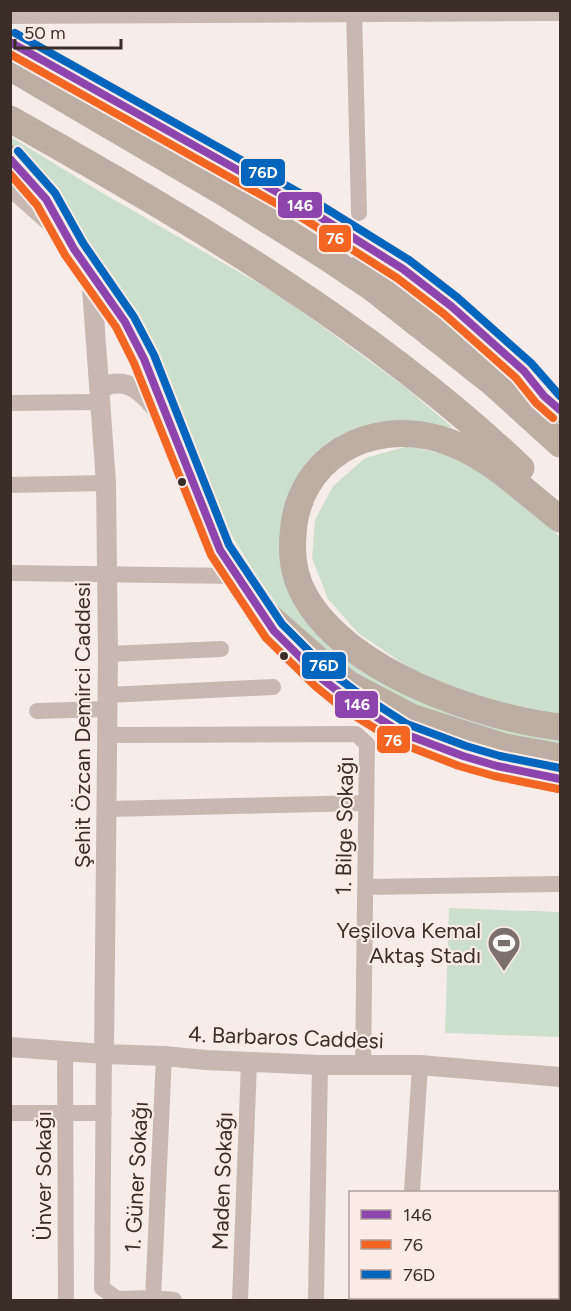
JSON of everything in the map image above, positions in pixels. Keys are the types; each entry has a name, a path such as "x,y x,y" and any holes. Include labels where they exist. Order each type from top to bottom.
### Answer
{"highway":[{"path":"10,67 223,192 371,287 494,384 561,444"},
{"path":"10,119 162,207 296,291 456,412 510,457 561,505"},
{"path":"117,130 212,171 301,220 430,307 553,403"},
{"path":"561,519 475,453 441,439 424,435 386,434 352,444 336,452 310,480 293,520 292,547 296,578 318,617 336,636 364,656 402,678 473,708 532,723 561,727"},
{"path":"260,609 317,660 350,685 411,717 506,747 561,757"}],"main road":[{"path":"10,42 309,210 395,263 444,300 524,371 553,403"},
{"path":"10,159 46,199 74,249 125,322 144,359 220,550 274,631 321,678 348,699 402,733 497,766 561,778"}],"street":[{"path":"10,14 561,11"},
{"path":"354,12 359,213"},
{"path":"10,186 48,218 74,249"},
{"name":"Şehit Özcan Demirci Caddesi","path":"91,274 106,483 108,735 104,1054"},
{"path":"10,403 100,399 103,387 112,383 123,383 146,396 172,430"},
{"path":"10,485 106,483"},
{"path":"10,573 236,576"},
{"path":"108,654 221,650"},
{"path":"37,711 273,687"},
{"name":"1. Bilge Sokağı","path":"108,735 356,734 368,744 363,1064"},
{"path":"107,809 366,803"},
{"path":"366,887 561,884"},
{"name":"4. Barbaros Caddesi","path":"10,1047 249,1062 420,1065 561,1077"},
{"name":"Ünver Sokağı","path":"65,1050 66,1300"},
{"path":"104,1054 102,1288 117,1299 174,1300"},
{"name":"1. Güner Sokağı","path":"153,1299 164,1056"},
{"name":"Maden Sokağı","path":"240,1300 249,1062"},
{"path":"316,1300 320,1065"},
{"path":"412,1191 420,1065"},
{"path":"10,1113 104,1113"}],"green space":[{"path":"11,137 282,297 405,387 453,428 416,421 385,421 284,517 326,638 560,736 560,747 459,727 367,684 297,628 279,608 229,531 134,316 105,265 65,208 11,144"},
{"path":"409,446 455,457 497,481 560,537 560,716 466,696 408,667 358,633 328,599 312,558 315,520 333,486 365,458"},
{"name":"Yeşilova Kemal Aktaş Stadı","path":"449,908 560,912 560,1037 445,1033"}],"transit line":[{"name":"76D","path":"15,33 314,201 409,260 458,298 531,363 560,396"},
{"name":"146","path":"10,42 309,210 403,269 451,306 524,371 544,396 560,410"},
{"name":"76","path":"10,54 304,219 397,278 444,314 516,378 536,403 553,418"},
{"name":"76D","path":"18,151 55,193 83,243 134,317 154,355 229,545 282,624 328,670 354,690 407,724 500,756 560,768"},
{"name":"146","path":"10,159 46,199 74,249 125,322 144,359 220,550 274,631 321,678 348,699 402,733 497,766 560,779"},
{"name":"76","path":"10,174 37,205 65,255 116,327 134,363 211,555 266,638 315,686 342,708 397,742 459,766 494,776 558,789"}],"place":[{"name":"Yeşilova Kemal Aktaş Stadı","path":"504,972"}]}
